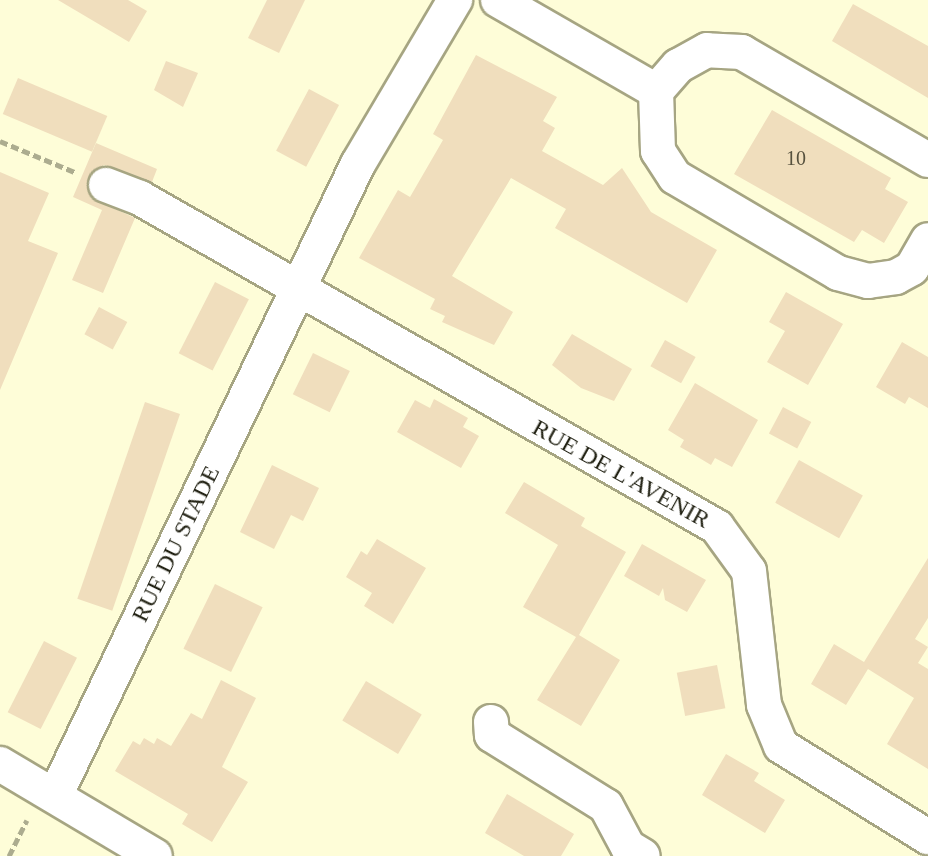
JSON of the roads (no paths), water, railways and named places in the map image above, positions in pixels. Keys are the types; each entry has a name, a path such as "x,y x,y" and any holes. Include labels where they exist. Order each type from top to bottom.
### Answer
{"street":[{"name":"RUE DU STADE","path":"55,796 358,164 455,0"},
{"path":"498,0 656,91"},
{"path":"928,160 742,52 707,50 678,66 656,91 658,151 675,177 838,273 868,281 896,277 912,268 928,240"},
{"path":"106,185 140,198 297,292"},
{"name":"RUE DE L'AVENIR","path":"297,292 717,527 749,571 764,705 781,746 928,837"},
{"path":"491,722 492,735 606,806 628,847 643,856"},
{"path":"0,764 155,856"}]}
